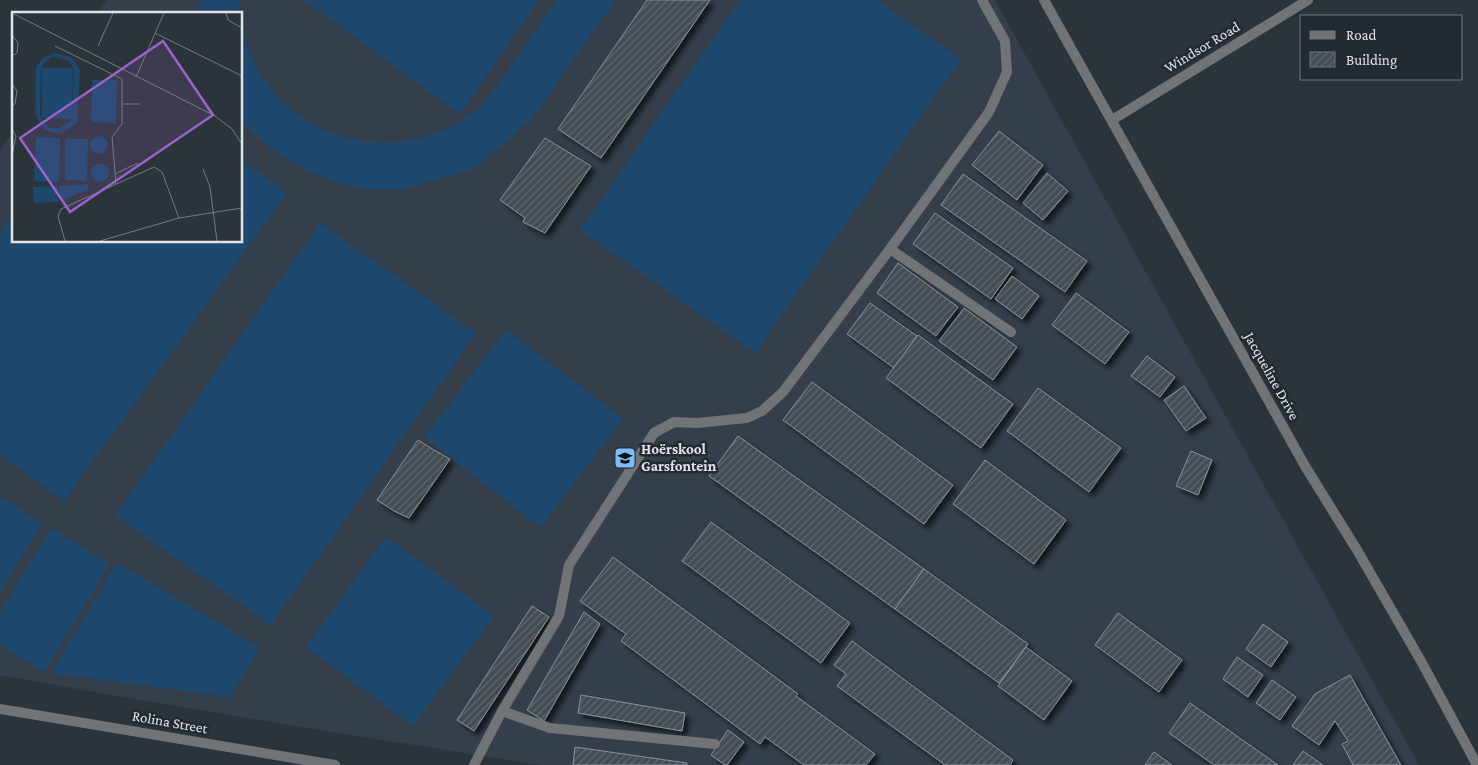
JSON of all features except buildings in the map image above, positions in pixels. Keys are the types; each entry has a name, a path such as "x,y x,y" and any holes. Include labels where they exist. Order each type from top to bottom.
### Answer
{"street":[{"path":"474,765 502,711 559,616 569,565 654,433 674,422 697,423 747,418 762,411 784,392 989,112 1007,72 1005,41 982,0"},
{"name":"Jacqueline Drive","path":"1044,0 1305,466 1357,550 1421,661 1477,765"},
{"name":"Windsor Road","path":"1112,120 1308,0"},
{"path":"890,249 1011,332"},
{"name":"Rolina Street","path":"0,709 335,765"},
{"path":"502,711 550,728 715,744"}],"shaded area":[{"name":"Hoërskool Garsfontein","path":"107,0 995,0 1419,765 540,765 295,726 0,675 0,150 12,134 12,242 242,242 242,12 98,12"},
{"path":"199,0 239,0 240,12 200,12"},
{"path":"304,0 539,0 460,114"},
{"path":"557,0 616,0 530,121 474,169 405,189 377,190 343,185 307,171 270,148 247,127 242,120 242,28 256,67 264,80 284,103 308,121 335,134 364,141 393,142 423,137 451,127 476,110 496,87"},
{"path":"740,0 877,0 961,59 755,353 580,230"},
{"path":"242,161 287,193 64,501 0,454 0,233 12,216 12,242 242,242"},
{"path":"320,223 476,333 271,625 115,516"},
{"path":"506,330 623,419 540,527 424,437"},
{"path":"0,497 42,523 0,593"},
{"path":"51,528 110,564 44,672 0,645 0,613"},
{"path":"386,537 494,616 413,726 306,647"},
{"path":"117,563 260,648 231,697 51,673"}],"place":[{"name":"Hoërskool Garsfontein","path":"625,458"}]}
